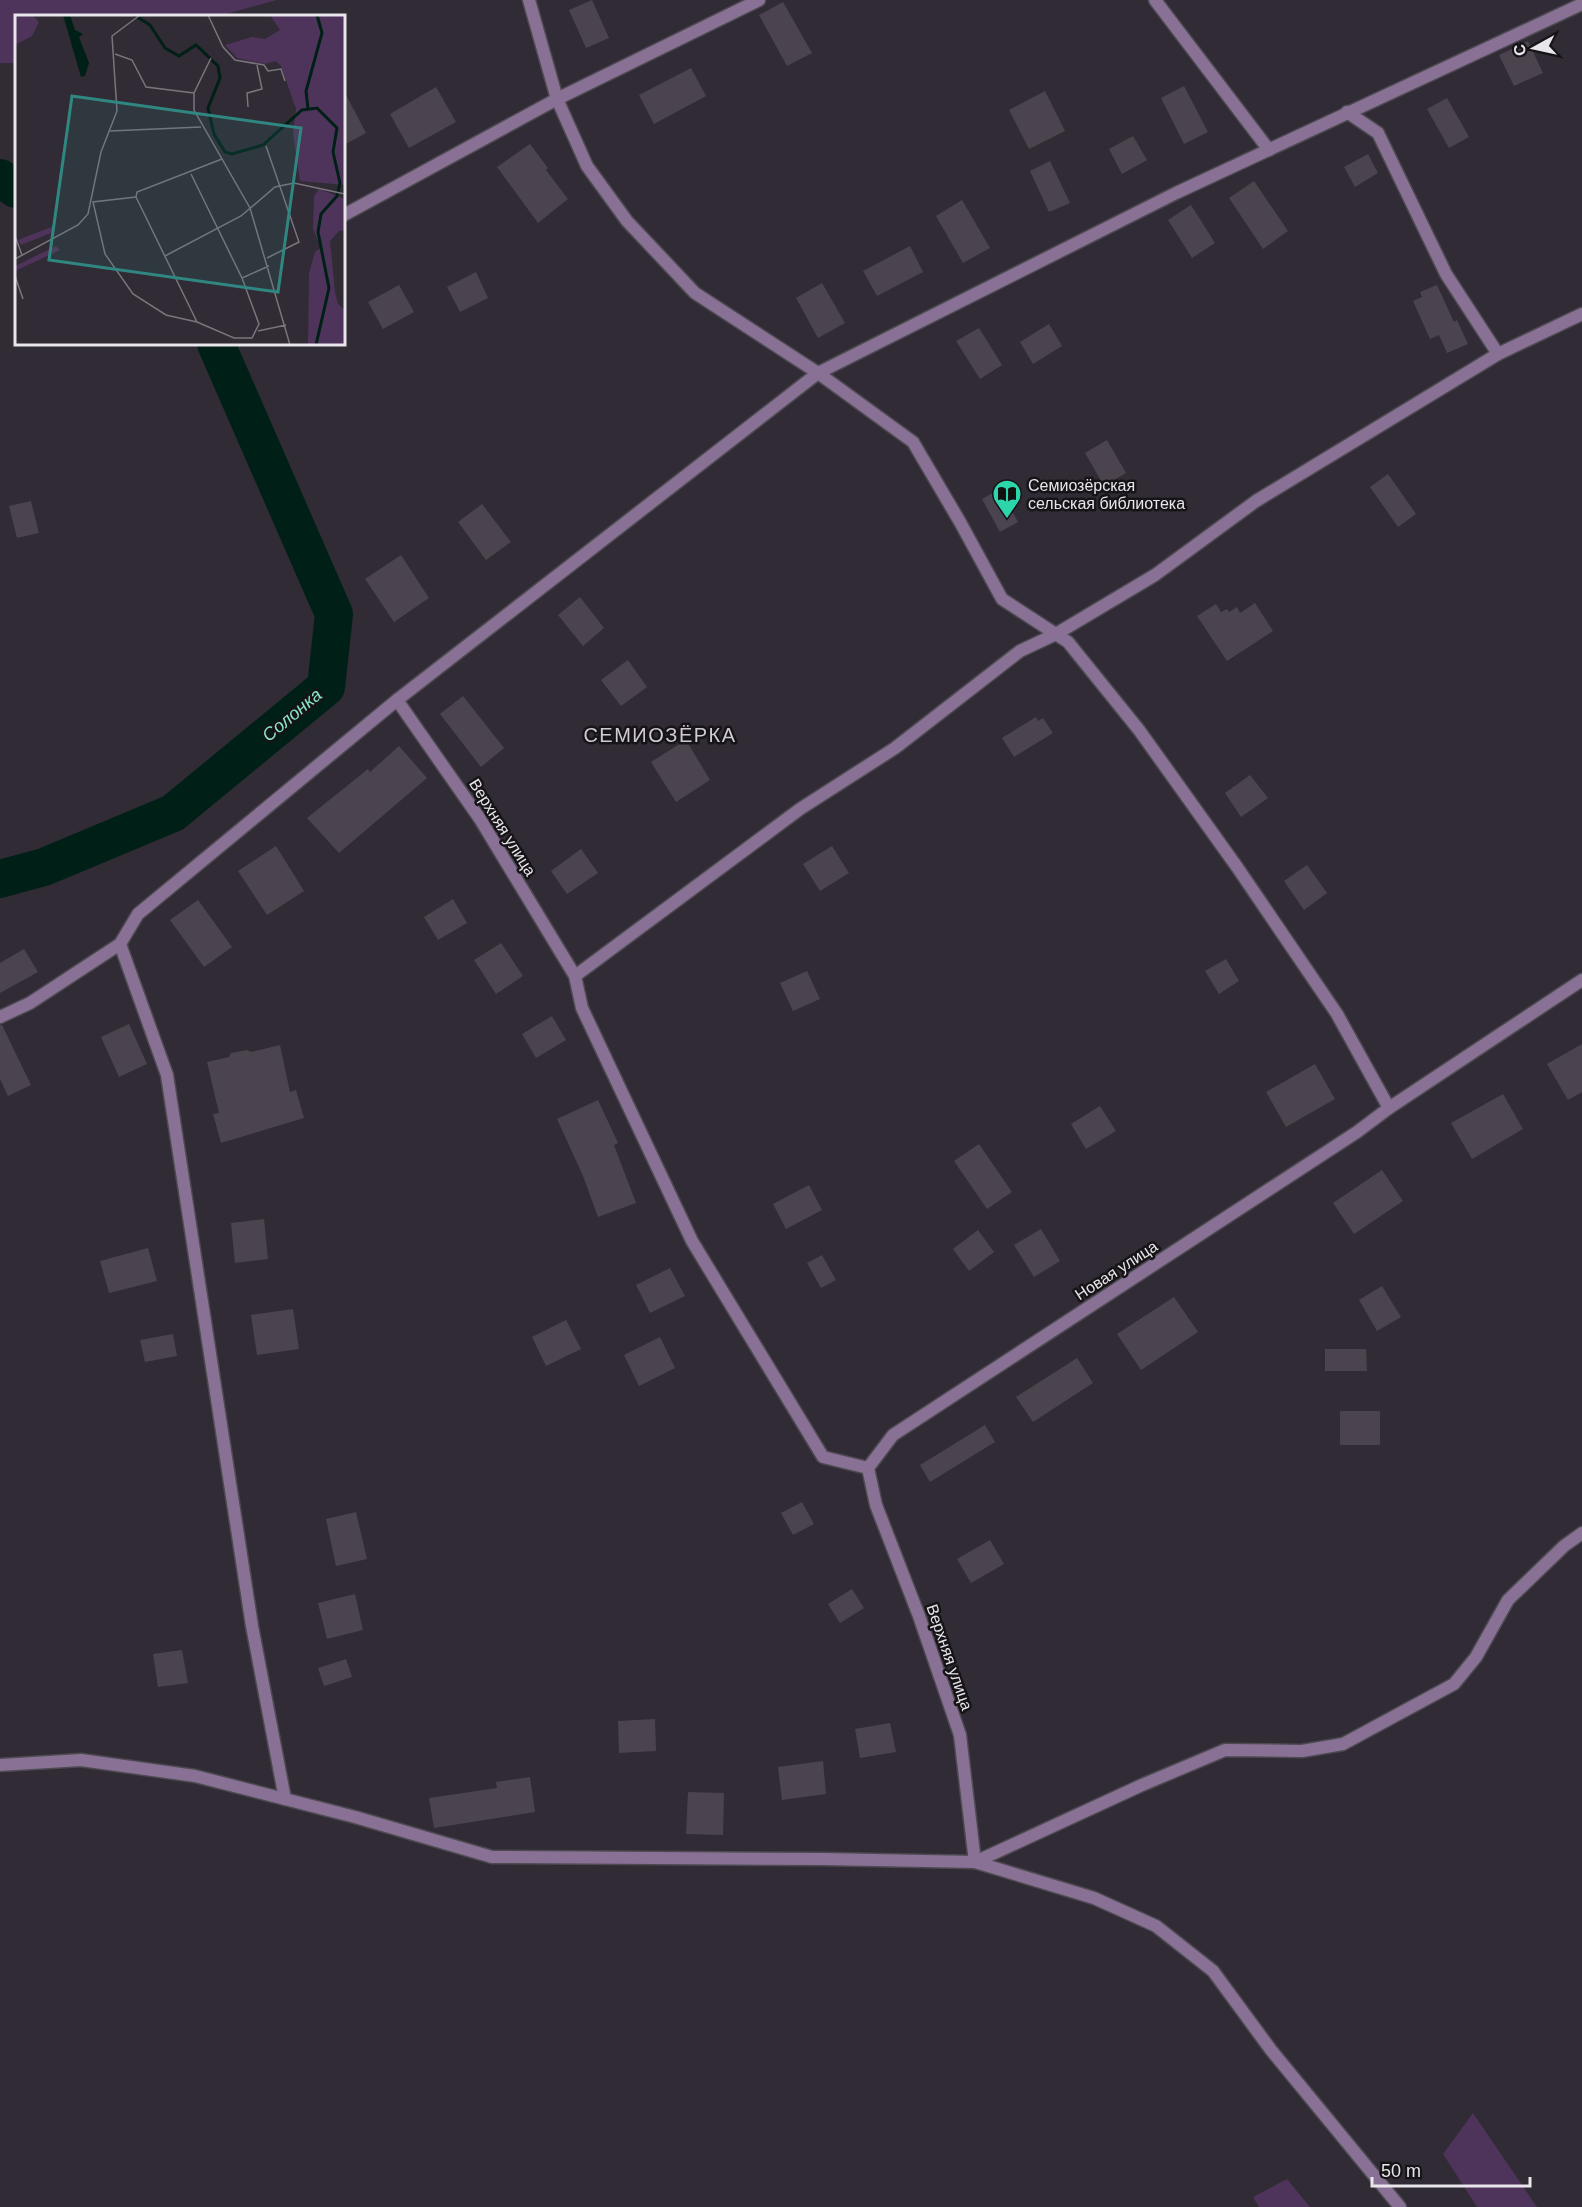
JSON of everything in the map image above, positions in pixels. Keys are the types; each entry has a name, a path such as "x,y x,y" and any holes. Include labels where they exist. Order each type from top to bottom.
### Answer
{"street":[{"path":"529,0 557,99 587,165 627,221 695,293 818,374 913,442 1002,599 1068,642 1139,730 1237,867 1337,1014 1389,1108"},
{"path":"345,214 557,99 759,0"},
{"path":"1155,0 1269,150"},
{"path":"0,1017 30,1003 120,944 138,914 397,699 818,374 1176,193 1582,4"},
{"path":"1347,112 1378,132 1446,274 1498,354"},
{"path":"575,976 800,809 895,748 1020,651 1056,634 1155,575 1256,501 1498,354 1582,314"},
{"name":"Верхняя улица","path":"397,699 480,819 575,976 582,1008 692,1241 823,1457 868,1468 876,1505 919,1616 960,1735 975,1862"},
{"path":"120,944 167,1076 252,1626 285,1799"},
{"name":"Новая улица","path":"868,1468 893,1435 1347,1139 1389,1108 1582,980"},
{"path":"975,1862 1142,1785 1225,1750 1302,1751 1343,1744 1454,1684 1476,1657 1508,1600 1564,1546 1582,1533"},
{"path":"0,1765 81,1760 195,1776 356,1817 492,1857 975,1862 1094,1898 1156,1926 1213,1971 1271,2050 1400,2207"}],"shaded area":[{"path":"0,0 277,0 223,15 15,15 15,63 0,63"},
{"path":"1473,2113 1537,2207 1477,2207 1443,2154"},
{"path":"1287,2179 1310,2207 1259,2207 1253,2197"}],"building":[{"path":"592,0 609,38 586,48 569,10"},
{"path":"783,2 812,53 787,66 759,15"},
{"path":"1528,41 1543,73 1514,86 1499,55"},
{"path":"691,68 706,96 654,124 639,95"},
{"path":"1184,86 1208,132 1184,144 1161,98"},
{"path":"436,87 456,122 409,148 390,114"},
{"path":"1045,91 1065,131 1029,149 1009,110"},
{"path":"345,93 366,133 345,144"},
{"path":"1447,98 1469,137 1449,148 1427,109"},
{"path":"1133,136 1147,160 1122,174 1109,149"},
{"path":"530,144 568,199 538,223 497,167"},
{"path":"1368,154 1378,173 1355,187 1344,167"},
{"path":"1050,161 1070,203 1049,212 1030,171"},
{"path":"1254,181 1288,231 1263,249 1229,198"},
{"path":"962,200 990,248 963,263 936,216"},
{"path":"1191,205 1215,243 1192,258 1168,220"},
{"path":"910,246 923,272 877,296 863,271"},
{"path":"476,272 488,298 460,312 447,287"},
{"path":"822,283 845,323 818,338 796,298"},
{"path":"399,285 414,312 383,329 368,302"},
{"path":"1437,285 1454,322 1457,320 1468,344 1447,353 1439,335 1430,339 1413,301 1422,297 1420,292"},
{"path":"1049,324 1062,346 1033,364 1020,342"},
{"path":"979,328 1002,365 980,379 956,341"},
{"path":"1107,440 1126,473 1104,486 1085,453"},
{"path":"1388,474 1416,514 1398,527 1370,487"},
{"path":"1000,489 1018,522 1000,532 982,499"},
{"path":"31,501 39,533 17,538 9,506"},
{"path":"482,504 511,542 486,560 458,522"},
{"path":"401,555 429,598 394,622 365,579"},
{"path":"580,597 604,628 583,646 558,615"},
{"path":"1255,603 1273,631 1227,661 1197,616 1216,604 1221,612 1227,609 1229,612 1237,607 1240,613"},
{"path":"628,660 647,687 621,706 601,680"},
{"path":"463,696 504,748 481,767 440,714"},
{"path":"1036,717 1038,721 1043,718 1053,733 1014,757 1002,738"},
{"path":"686,740 710,780 676,802 651,762"},
{"path":"399,746 427,778 339,853 307,818 368,769 370,772"},
{"path":"1250,775 1268,798 1241,817 1225,793"},
{"path":"276,846 304,891 267,915 238,871"},
{"path":"832,846 849,873 820,891 803,864"},
{"path":"581,849 598,873 567,894 551,871"},
{"path":"1307,865 1327,893 1304,910 1284,881"},
{"path":"453,899 467,923 438,940 424,917"},
{"path":"198,900 232,947 204,967 170,920"},
{"path":"501,943 523,976 496,994 474,960"},
{"path":"24,949 38,972 0,993 0,963"},
{"path":"1226,959 1239,981 1219,994 1205,971"},
{"path":"807,971 820,999 793,1011 780,983"},
{"path":"552,1016 566,1040 536,1058 522,1034"},
{"path":"129,1024 147,1064 119,1077 101,1037"},
{"path":"0,1025 31,1085 8,1096 0,1079"},
{"path":"1582,1044 1582,1092 1568,1100 1547,1064"},
{"path":"280,1045 290,1092 296,1090 304,1118 221,1143 213,1114 219,1113 207,1062 229,1057 231,1053 247,1050 251,1052"},
{"path":"1315,1064 1335,1099 1286,1127 1266,1092"},
{"path":"1503,1094 1523,1129 1472,1159 1451,1123"},
{"path":"598,1100 618,1143 614,1145 636,1203 598,1217 583,1176 557,1119"},
{"path":"1100,1106 1116,1131 1086,1149 1071,1124"},
{"path":"979,1144 1012,1192 987,1209 954,1161"},
{"path":"1382,1170 1403,1201 1354,1234 1333,1203"},
{"path":"809,1185 822,1210 786,1229 773,1204"},
{"path":"264,1219 268,1259 235,1263 231,1223"},
{"path":"1041,1229 1060,1261 1034,1277 1014,1245"},
{"path":"978,1230 994,1252 969,1271 953,1249"},
{"path":"148,1248 157,1281 109,1293 100,1261"},
{"path":"822,1255 836,1280 821,1288 807,1263"},
{"path":"670,1268 685,1296 650,1313 636,1285"},
{"path":"1382,1286 1401,1317 1377,1331 1359,1300"},
{"path":"1174,1297 1198,1332 1141,1370 1117,1334"},
{"path":"293,1309 299,1349 257,1355 251,1315"},
{"path":"566,1320 581,1349 546,1366 532,1337"},
{"path":"173,1334 177,1356 145,1362 140,1340"},
{"path":"660,1337 675,1368 639,1386 624,1355"},
{"path":"1325,1349 1366,1349 1367,1371 1325,1371"},
{"path":"1077,1358 1093,1383 1033,1422 1016,1397"},
{"path":"1340,1411 1380,1411 1380,1445 1340,1445"},
{"path":"985,1425 995,1442 930,1482 920,1465"},
{"path":"802,1502 814,1524 793,1535 781,1513"},
{"path":"356,1512 367,1559 336,1566 326,1519"},
{"path":"990,1540 1004,1564 971,1583 957,1559"},
{"path":"852,1589 864,1608 840,1623 828,1604"},
{"path":"355,1594 363,1630 327,1639 318,1603"},
{"path":"182,1650 188,1683 158,1687 153,1654"},
{"path":"346,1659 352,1677 324,1686 318,1668"},
{"path":"655,1719 656,1751 619,1753 618,1721"},
{"path":"890,1723 896,1752 860,1758 855,1729"},
{"path":"823,1761 826,1794 782,1800 778,1767"},
{"path":"530,1777 535,1812 434,1828 429,1798 497,1788 496,1782"},
{"path":"688,1792 724,1793 723,1835 686,1834"}],"waterway":[{"name":"Солонка","path":"0,178 15,188"},
{"name":"Солонка","path":"0,879 44,867 173,813 326,687 334,614 216,345"}],"place":[{"name":"Семиозёрская сельская библиотека","path":"1007,520"}],"district":[{"name":"СЕМИОЗЁРКА","path":"660,735"}]}
